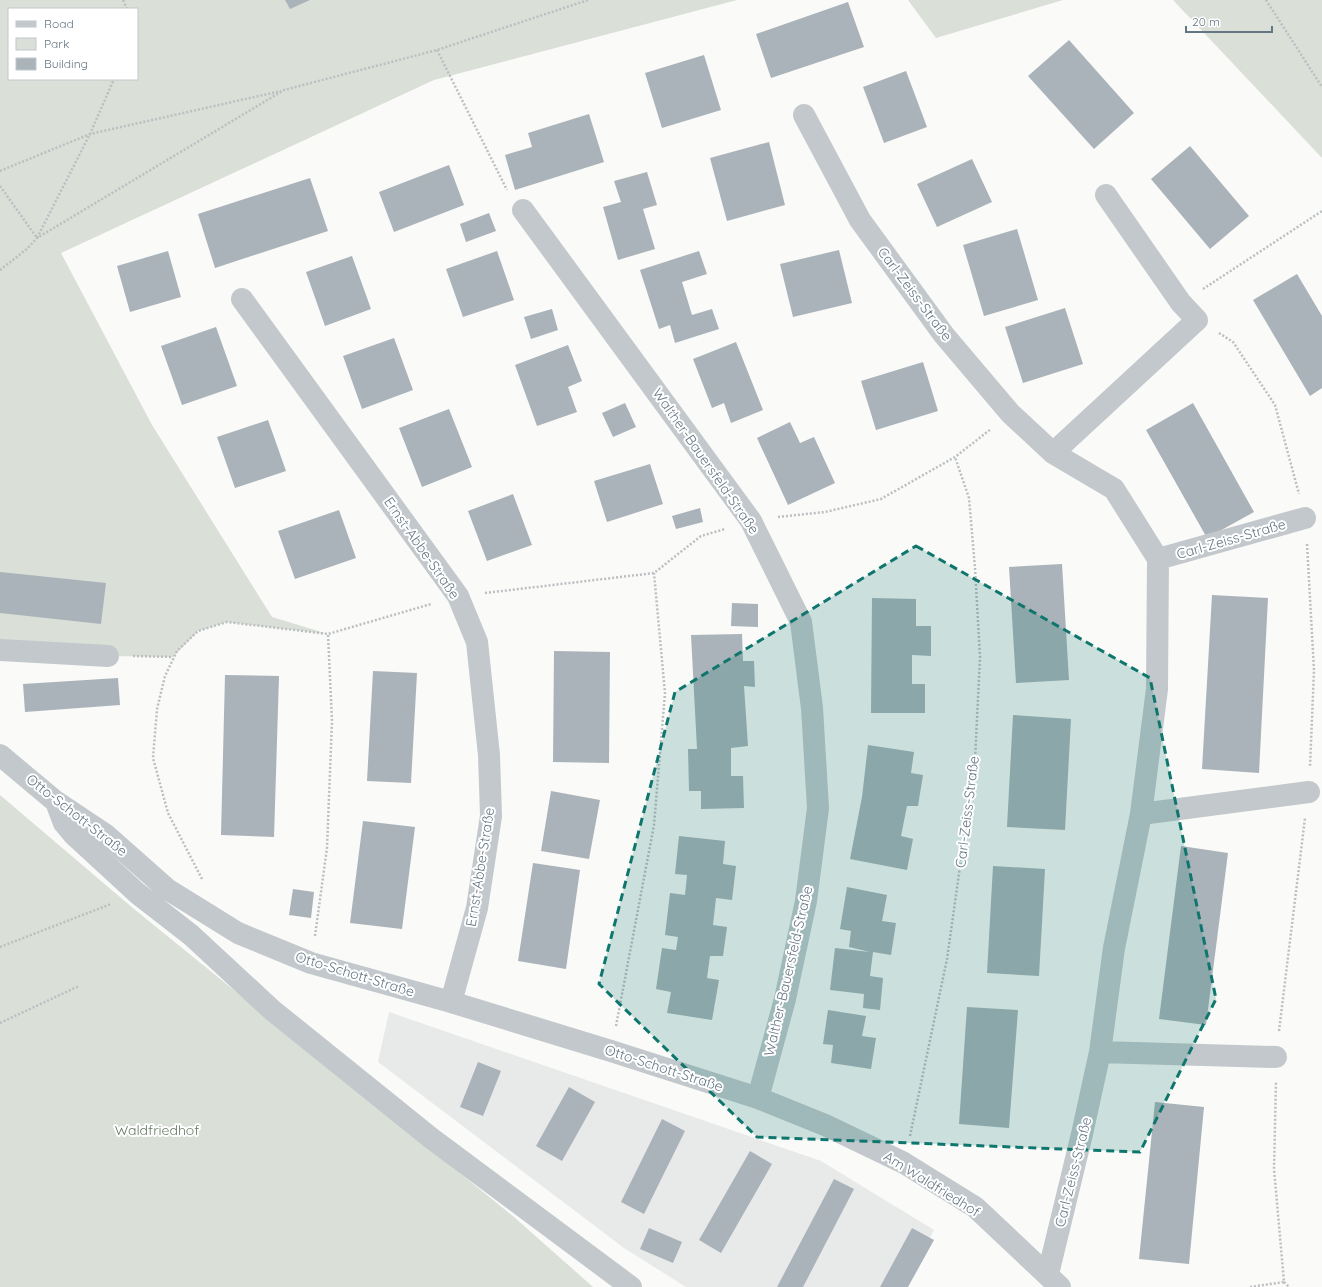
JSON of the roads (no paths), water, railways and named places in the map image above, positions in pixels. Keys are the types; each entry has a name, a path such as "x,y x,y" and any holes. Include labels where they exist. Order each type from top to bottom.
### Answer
{"street":[{"name":"Carl-Zeiss-Straße","path":"804,115 860,220 930,316 1010,414 1053,453 1114,489 1158,560 1157,689 1140,814 1114,948 1100,1052 1082,1134 1054,1280"},
{"path":"1053,453 1197,320 1181,303 1106,196"},
{"name":"Walther-Bauersfeld-Straße","path":"523,210 751,521 801,622 812,708 818,808 806,901 785,998 758,1098"},
{"name":"Ernst-Abbe-Straße","path":"242,299 458,596 477,642 490,754 491,816 476,908 451,1002"},
{"name":"Carl-Zeiss-Straße","path":"1158,560 1306,518"},
{"path":"0,650 108,656"},
{"name":"Otto-Schott-Straße","path":"0,754 55,801 106,835 166,889 238,933 311,963 451,1002 758,1098"},
{"path":"1140,814 1309,792"},
{"path":"55,801 64,823 74,835 137,893 191,935 272,1010 431,1138 631,1287"},
{"path":"1100,1052 1276,1057"},
{"name":"Am Waldfriedhof","path":"758,1098 825,1126 904,1163 976,1207 1054,1280"}],"park label":[{"name":"Waldfriedhof","path":"157,1130"}]}
